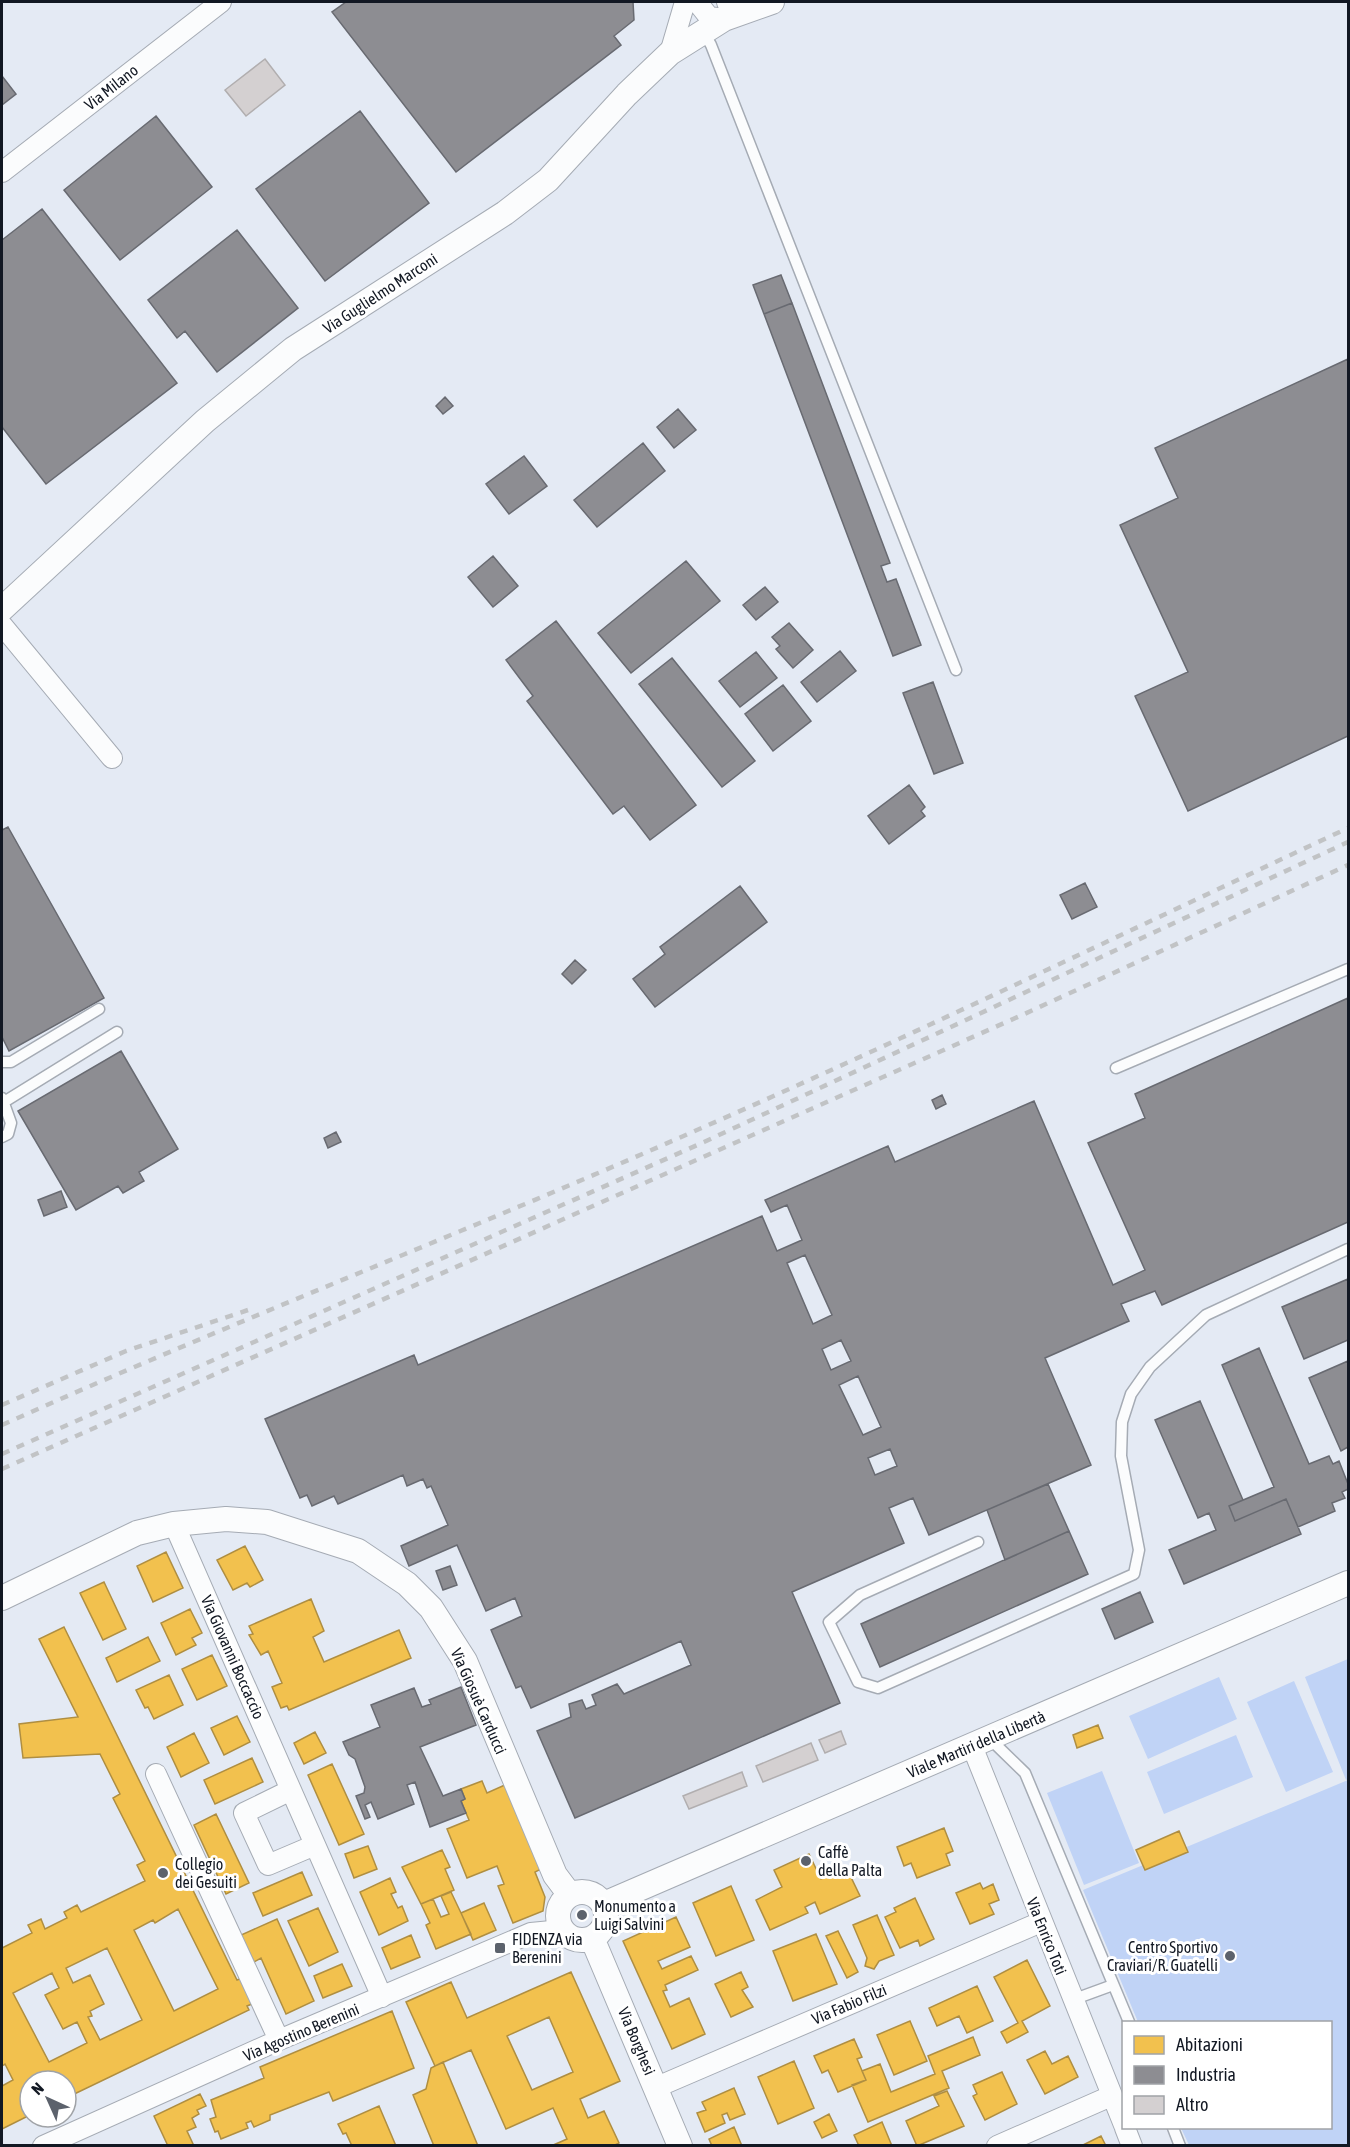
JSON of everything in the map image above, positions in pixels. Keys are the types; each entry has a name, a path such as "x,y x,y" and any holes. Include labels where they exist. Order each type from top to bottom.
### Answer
{"street":[{"name":"Via Milano","path":"2,172 221,2"},
{"path":"670,53 684,2"},
{"path":"697,2 709,17 718,17"},
{"name":"Via Guglielmo Marconi","path":"2,609 205,421 293,349 505,213 548,180 627,94 670,53 718,17 772,2"},
{"path":"2,625 112,758"},
{"name":"Via Giosuè Carducci","path":"2,1598 137,1533 174,1524 226,1519 267,1522 358,1551 407,1584 431,1608 465,1661 555,1875 570,1895"},
{"name":"Via Giovanni Boccaccio","path":"174,1524 382,1997"},
{"name":"Viale Martiri della Libertà","path":"604,1904 981,1742 1347,1590"},
{"name":"Via Enrico Toti","path":"981,1742 1041,1922 1122,2121"},
{"path":"156,1774 279,2040"},
{"path":"291,1790 244,1813 268,1865 315,1845"},
{"path":"578,1892 593,1894 604,1904 605,1924 592,1938 579,1940 562,1930 558,1922 560,1907 570,1895 578,1892"},
{"name":"Via Fabio Filzi","path":"657,2087 1041,1922"},
{"name":"Via Agostino Berenini","path":"43,2145 279,2040 531,1933 562,1930"},
{"name":"Via Borghesi","path":"592,1938 680,2145"},
{"path":"997,2145 1111,2096"},
{"name":"Via Enrico Toti","path":"1125,2129 1132,2145"}],"lane":[{"path":"718,17 716,56 956,670"},
{"path":"1116,1068 1348,969"},
{"path":"2,1062 11,1062 99,1009"},
{"path":"2,1137 8,1134 11,1123 3,1100 117,1032"},
{"path":"978,1542 860,1595 829,1622 858,1682 878,1688 1134,1574 1139,1550 1121,1456 1122,1422 1131,1394 1150,1367 1206,1315 1348,1249"},
{"path":"981,1742 1025,1773 1129,2021"},
{"path":"1072,2000 1113,1985"},
{"path":"1174,2129 1180,2145"}],"shaded area":[{"path":"1348,1659 1348,1779 1346,1780 1305,1677"},
{"path":"1219,1677 1237,1719 1148,1759 1129,1716"},
{"path":"1294,1681 1333,1772 1286,1792 1247,1702"},
{"path":"1236,1735 1253,1777 1164,1814 1147,1772"},
{"path":"1102,1771 1139,1863 1084,1885 1047,1793"},
{"name":"Centro Sportivo Craviari/R. Guatelli","path":"1348,1780 1348,2145 1189,2145 1181,2129 1332,2129 1332,2021 1138,2021 1083,1890"}],"building: Abitazioni":[{"path":"245,1546 263,1580 250,1587 247,1583 233,1590 217,1560"},
{"path":"166,1552 183,1588 153,1602 137,1566"},
{"path":"104,1582 126,1629 103,1640 80,1593"},
{"path":"311,1599 324,1631 313,1637 324,1662 399,1630 411,1658 289,1710 287,1706 281,1708 272,1687 282,1683 268,1651 261,1655 249,1635 253,1634 249,1626"},
{"path":"190,1609 202,1633 192,1638 196,1645 176,1655 161,1623"},
{"name":"Collegio dei Gesuiti","path":"64,1627 237,1980 245,1977 257,2002 247,2006 249,2010 78,2092 78,2069 18,2069 18,2121 2,2129 2,2086 13,2080 5,2064 2,2066 2,1948 32,1933 28,1925 41,1919 45,1929 67,1918 64,1912 77,1905 81,1912 145,1881 137,1865 145,1861 113,1798 120,1794 100,1754 23,1758 19,1724 78,1717 39,1639","holes":["178,1909 218,1989 174,2011 134,1930 153,1920 155,1923","107,1948 142,2020 100,2040 88,2017 92,2016 90,2011 104,2004 90,1975 73,1983 66,1968","52,1973 59,1988 45,1995 63,2029 77,2022 87,2043 49,2062 13,1993"]},
{"path":"148,1637 160,1661 117,1682 106,1658"},
{"path":"212,1655 227,1686 197,1700 182,1669"},
{"path":"169,1675 183,1705 154,1719 148,1707 145,1708 136,1690"},
{"path":"237,1716 250,1742 224,1755 211,1728"},
{"path":"1098,1725 1103,1738 1077,1748 1073,1735"},
{"path":"315,1732 326,1753 304,1764 294,1743"},
{"path":"194,1733 209,1763 181,1777 167,1747"},
{"path":"252,1758 263,1782 215,1804 204,1780"},
{"path":"332,1764 364,1834 339,1845 308,1775"},
{"path":"482,1781 487,1793 507,1784 541,1869 535,1872 545,1897 543,1911 513,1923 498,1886 504,1884 497,1866 467,1878 447,1829 469,1820 461,1801 465,1799 461,1789"},
{"path":"216,1814 249,1883 226,1894 194,1825"},
{"path":"944,1828 953,1851 946,1854 950,1865 917,1878 911,1863 904,1866 897,1847"},
{"path":"1179,1831 1188,1852 1145,1870 1136,1850"},
{"path":"368,1846 377,1869 354,1878 345,1854"},
{"path":"442,1850 450,1867 445,1869 454,1890 421,1904 402,1867"},
{"path":"809,1854 821,1879 846,1867 860,1896 820,1914 815,1902 805,1907 808,1913 770,1930 756,1900 782,1887 774,1870"},
{"path":"302,1872 312,1895 263,1916 253,1893"},
{"path":"390,1878 396,1892 391,1894 398,1908 402,1906 408,1921 379,1935 360,1892"},
{"path":"980,1883 983,1889 993,1884 999,1900 989,1904 994,1914 970,1924 956,1893"},
{"path":"731,1886 754,1940 716,1956 693,1903"},
{"path":"451,1892 471,1934 436,1949 426,1925 430,1923 421,1904 433,1899 441,1917 449,1914 441,1896"},
{"path":"915,1898 934,1939 920,1946 918,1940 900,1948 885,1917 896,1912 894,1908"},
{"path":"484,1903 496,1930 473,1940 461,1913"},
{"path":"318,1908 338,1952 309,1966 288,1921"},
{"path":"877,1915 894,1955 879,1961 874,1969 865,1966 867,1958 853,1925"},
{"path":"676,1917 690,1947 658,1961 662,1969 691,1956 698,1970 665,1985 667,1990 663,1991 670,2007 689,1998 705,2034 672,2049 623,1941"},
{"path":"277,1919 314,2001 286,2014 261,1958 254,1962 241,1935"},
{"path":"838,1931 858,1972 847,1978 826,1936"},
{"path":"816,1934 837,1984 793,2001 773,1951"},
{"path":"411,1935 420,1957 391,1969 382,1948"},
{"path":"1027,1960 1050,2006 1022,2021 1028,2032 1007,2043 1001,2032 1018,2023 994,1977"},
{"path":"342,1964 352,1986 323,1998 314,1976"},
{"path":"571,1972 620,2081 580,2099 588,2118 604,2111 619,2143 613,2146 551,2146 567,2139 553,2108 506,2129 471,2050 435,2066 406,2002 451,1982 467,2018","holes":["549,2017 573,2072 532,2090 507,2036"]},
{"path":"741,1972 748,1987 742,1990 753,2007 731,2017 715,1984"},
{"path":"977,1986 993,2021 967,2033 959,2016 937,2026 929,2008"},
{"path":"392,2011 414,2068 333,2101 329,2092 270,2115 270,2120 254,2127 251,2121 246,2123 248,2128 221,2139 218,2131 215,2132 210,2119 216,2117 211,2100 264,2078 260,2067"},
{"path":"910,2021 927,2061 894,2075 877,2035"},
{"path":"973,2037 980,2055 942,2071 949,2088 868,2122 852,2085 866,2080 862,2071 880,2064 891,2092 935,2074 928,2056"},
{"path":"854,2039 862,2057 857,2059 866,2080 838,2092 828,2070 822,2073 814,2056"},
{"path":"1045,2051 1052,2064 1068,2056 1078,2077 1045,2094 1027,2060"},
{"path":"794,2061 814,2108 778,2124 758,2077"},
{"path":"443,2062 478,2146 434,2146 413,2095 426,2089 431,2068"},
{"path":"1002,2072 1017,2104 985,2120 973,2096 977,2094 973,2085"},
{"path":"734,2088 745,2114 730,2120 727,2113 722,2115 725,2123 705,2132 697,2113 706,2110 702,2102"},
{"path":"947,2091 964,2126 917,2146 906,2121 939,2106 934,2096"},
{"path":"200,2094 206,2106 197,2110 199,2114 192,2118 196,2127 187,2131 194,2146 168,2146 154,2116"},
{"path":"379,2106 396,2146 352,2146 346,2133 343,2134 338,2124"},
{"path":"829,2114 837,2131 822,2138 814,2122"},
{"path":"882,2122 892,2146 859,2146 854,2135"},
{"path":"734,2127 742,2146 712,2146 709,2139"},
{"path":"1101,2136 1106,2146 1081,2146"}],"building: Industria":[{"path":"346,2 633,2 634,20 614,36 621,45 456,172 332,12"},
{"path":"2,76 16,94 2,105"},
{"path":"360,111 429,203 325,281 256,189"},
{"path":"156,116 212,187 120,260 64,190"},
{"path":"42,209 177,383 46,484 2,427 2,240"},
{"path":"237,230 298,308 217,372 185,331 177,338 148,300"},
{"path":"781,275 792,303 764,314 753,285"},
{"path":"792,303 890,563 881,566 887,582 896,579 921,645 893,656 764,314"},
{"path":"1348,359 1348,736 1188,811 1135,696 1188,672 1120,525 1178,498 1155,448"},
{"path":"445,397 453,406 443,414 436,406"},
{"path":"678,409 696,430 674,448 657,427"},
{"path":"643,443 665,471 597,527 574,500"},
{"path":"524,456 547,486 509,514 486,484"},
{"path":"493,556 518,586 493,607 468,577"},
{"path":"686,561 720,601 631,673 598,633"},
{"path":"765,587 778,602 756,620 743,605"},
{"path":"556,621 696,805 650,840 624,806 613,814 527,701 533,696 506,660"},
{"path":"789,623 813,650 793,668 776,649 780,646 772,637"},
{"path":"840,651 856,671 817,702 801,682"},
{"path":"756,652 777,678 740,707 719,681"},
{"path":"672,658 755,761 722,787 639,684"},
{"path":"933,682 963,763 934,774 903,693"},
{"path":"783,685 811,721 773,751 745,714"},
{"path":"909,785 925,807 921,811 925,816 889,844 868,816"},
{"path":"8,827 104,998 9,1051 2,1037 2,830"},
{"path":"1085,883 1097,907 1072,919 1060,895"},
{"path":"740,886 767,922 655,1007 633,979 665,954 660,947"},
{"path":"575,960 586,970 572,984 562,974"},
{"path":"1348,998 1348,1222 1162,1305 1155,1291 1121,1304 1129,1321 1045,1358 1091,1465 929,1535 913,1498 889,1508 904,1543 792,1592 840,1703 575,1818 537,1731 571,1717 569,1704 582,1700 586,1709 596,1705 592,1695 617,1684 624,1694 691,1665 681,1641 531,1708 521,1686 516,1688 491,1630 522,1616 515,1598 486,1611 457,1545 409,1566 401,1546 448,1525 431,1486 427,1488 423,1479 407,1486 403,1475 338,1504 334,1496 312,1506 307,1495 300,1498 265,1419 414,1355 418,1365 762,1216 777,1251 802,1240 787,1205 771,1212 765,1200 888,1146 895,1162 1034,1101 1113,1285 1145,1270 1088,1143 1145,1118 1135,1094","holes":["805,1255 832,1315 813,1324 787,1263","841,1340 851,1361 831,1370 822,1349","858,1376 881,1427 863,1435 839,1385","890,1449 897,1466 875,1475 868,1458"]},
{"path":"121,1051 178,1149 139,1172 144,1181 123,1193 118,1186 76,1210 18,1111"},
{"path":"942,1095 946,1104 936,1109 932,1100"},
{"path":"336,1132 341,1142 328,1148 324,1138"},
{"path":"61,1191 67,1207 44,1216 38,1200"},
{"path":"1348,1279 1348,1340 1304,1359 1282,1307"},
{"path":"1259,1348 1309,1464 1329,1456 1333,1464 1339,1461 1348,1484 1348,1489 1342,1492 1345,1498 1332,1503 1335,1511 1298,1527 1286,1499 1235,1521 1229,1506 1274,1487 1222,1365"},
{"path":"1348,1361 1348,1447 1341,1451 1309,1378"},
{"path":"1200,1401 1243,1500 1229,1506 1235,1521 1286,1499 1301,1534 1184,1584 1169,1550 1216,1530 1209,1513 1198,1518 1155,1420"},
{"path":"1048,1484 1069,1531 1005,1560 987,1510"},
{"path":"1069,1531 1088,1574 880,1667 861,1624"},
{"path":"450,1566 457,1585 443,1590 436,1571"},
{"path":"1140,1592 1153,1622 1115,1639 1102,1609"},
{"path":"461,1687 476,1725 420,1747 443,1796 461,1789 465,1799 461,1801 466,1813 430,1827 415,1782 407,1785 414,1804 378,1819 371,1802 365,1805 370,1817 365,1819 356,1796 364,1793 365,1787 355,1759 349,1755 343,1742 380,1727 371,1705 414,1688 422,1707 431,1704 429,1700"}],"building: Altro":[{"path":"265,59 285,85 246,116 225,90"},
{"path":"841,1731 846,1744 825,1753 819,1740"},
{"path":"811,1743 818,1760 763,1782 756,1766"},
{"path":"742,1772 747,1786 689,1809 683,1796"}],"railway":[{"path":"2,1425 175,1350 524,1205 779,1094 1348,828"},
{"path":"2,1454 704,1142 1348,842"},
{"path":"2,1469 1020,1016 1348,865"},
{"path":"2,1405 126,1351 248,1310"}],"place":[{"name":"Caffè della Palta","path":"806,1861"},
{"name":"Collegio dei Gesuiti","path":"163,1873"},
{"name":"Monumento a Luigi Salvini","path":"582,1915"},
{"name":"FIDENZA via Berenini","path":"500,1948"},
{"name":"Centro Sportivo Craviari/R. Guatelli","path":"1230,1956"}]}
